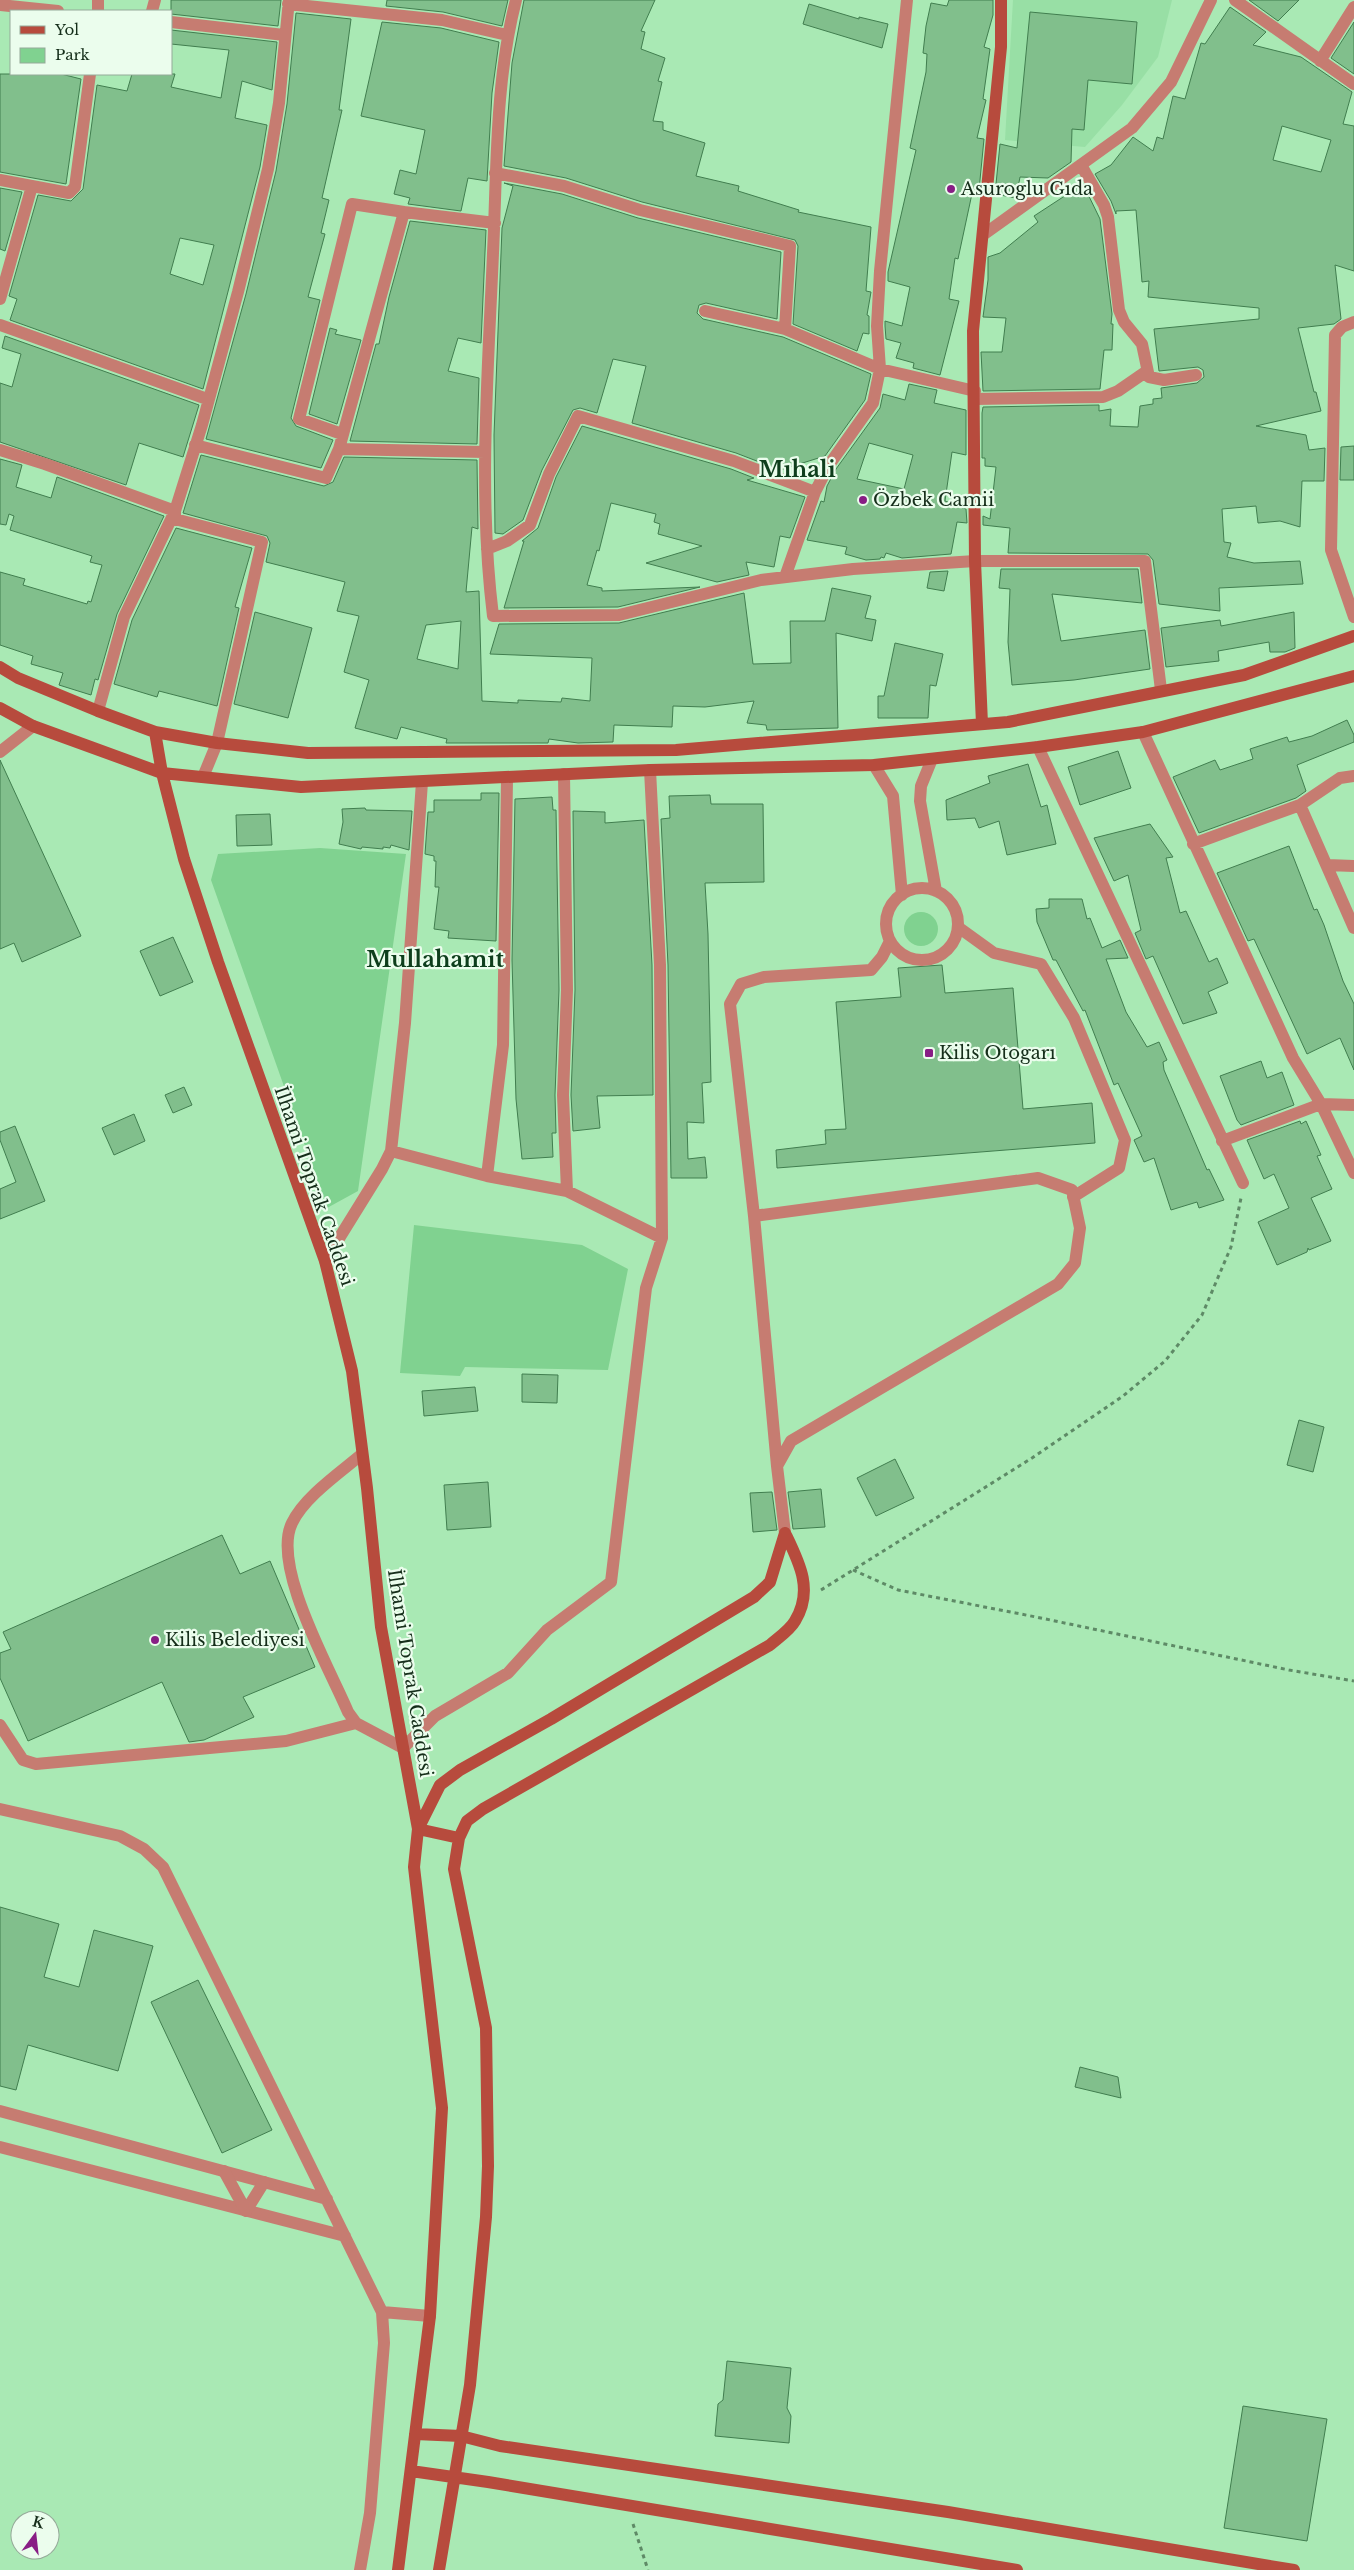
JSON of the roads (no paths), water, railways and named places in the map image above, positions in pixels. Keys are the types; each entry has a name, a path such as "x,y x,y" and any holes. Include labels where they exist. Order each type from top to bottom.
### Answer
{"street":[{"path":"516,0 507,35 495,173 495,223 486,378 487,549 493,616 619,615 761,580 853,569 975,561 1145,561 1161,690"},
{"path":"785,577 815,492 829,464 873,402 880,369 877,326 880,271 907,0"},
{"path":"982,724 975,561 973,331 1001,47 1001,0"},
{"path":"983,235 1132,128 1171,82 1210,0"},
{"path":"1235,0 1354,84"},
{"path":"98,711 124,617 175,511 238,292 268,168 279,102 284,35 289,2 442,20 507,35"},
{"path":"0,5 48,10"},
{"path":"1320,61 1354,6"},
{"path":"172,22 284,35"},
{"path":"0,180 69,193 75,188 90,75"},
{"path":"1081,164 1104,204 1108,217 1118,310 1124,322 1142,344 1147,359 1147,371 1150,377 1164,380 1196,375"},
{"path":"495,173 564,186 640,210 790,246 785,329"},
{"path":"0,300 32,186"},
{"path":"342,434 299,419 352,204 495,223"},
{"path":"195,445 326,478 339,449 404,212"},
{"path":"705,311 785,329 880,369 975,395 1103,397 1118,391 1147,371"},
{"path":"1354,322 1342,327 1335,335 1331,542 1331,550 1354,617"},
{"path":"0,325 207,400"},
{"path":"487,549 507,541 530,525 549,474 578,416 734,462 815,492"},
{"path":"339,449 485,452"},
{"path":"0,450 45,464 175,511"},
{"path":"175,511 175,519 262,542 217,743 203,777"},
{"path":"0,666 18,678 155,732 217,743 308,753 676,750 1008,722 1161,690 1244,675 1354,636"},
{"path":"0,708 33,726 162,773 301,787 650,770 874,765 932,759 1038,747 1143,732 1354,676"},
{"path":"0,752 33,726"},
{"name":"İlhami Toprak Caddesi","path":"155,732 162,773 184,859 218,962 325,1261 352,1370 381,1627 418,1829"},
{"path":"1143,732 1293,1058 1321,1104 1354,1173"},
{"path":"1038,747 1222,1141 1244,1183"},
{"path":"932,759 921,786 920,801 936,891"},
{"path":"874,765 893,796 902,894"},
{"path":"362,1454 308,1502 292,1523 287,1562 302,1607 348,1712 356,1723 403,1748 434,1716 508,1673 547,1630 611,1582 646,1288 662,1238 660,966 650,770"},
{"path":"564,774 568,990 563,1095 567,1191"},
{"path":"1193,844 1300,805 1340,778 1354,776"},
{"path":"487,1176 504,1045 507,778"},
{"path":"325,1261 382,1169 391,1151 405,1023 422,782"},
{"path":"1300,805 1354,928"},
{"path":"1327,865 1354,866"},
{"path":"912,890 936,891 953,905 958,927 956,938 950,948 930,960 906,957 890,941 886,926 889,910 902,894 912,890"},
{"path":"958,927 994,953 1041,964 1074,1018 1125,1140 1119,1168 1073,1197"},
{"path":"439,2570 470,2386 486,2217 488,2166 486,2028 454,1869 459,1838 467,1821 483,1809 770,1645 794,1622 804,1601 803,1571 785,1533 754,1216 730,1004 741,984 764,977 871,970 882,957 890,941"},
{"path":"1222,1141 1321,1104 1354,1105"},
{"path":"391,1151 487,1176 567,1191 662,1238"},
{"path":"754,1216 1038,1178 1072,1190 1080,1228 1075,1263 1058,1284 791,1441 777,1466"},
{"path":"398,2570 430,2316 442,2108 414,1867 418,1829 440,1785 460,1770 551,1719 754,1597 770,1582 785,1533"},
{"path":"0,1725 23,1760 36,1764 286,1741 356,1723"},
{"path":"0,1809 120,1836 144,1849 163,1867 382,2312 383,2362 370,2514 360,2570"},
{"path":"418,1829 459,1838"},
{"path":"0,2111 327,2199"},
{"path":"0,2147 345,2236"},
{"path":"224,2171 246,2211"},
{"path":"246,2211 264,2182"},
{"path":"382,2312 430,2316"},
{"path":"415,2434 461,2436 500,2446 948,2512 1294,2570"},
{"path":"411,2472 1018,2570"}],"place":[{"name":"Asuroglu Gıda","path":"951,189"},
{"name":"Özbek Camii","path":"863,500"},
{"name":"Kilis Otogarı","path":"929,1053"},
{"name":"Kilis Belediyesi","path":"155,1640"}],"district":[{"name":"Mıhali","path":"797,469"},
{"name":"Mullahamit","path":"435,959"}]}
